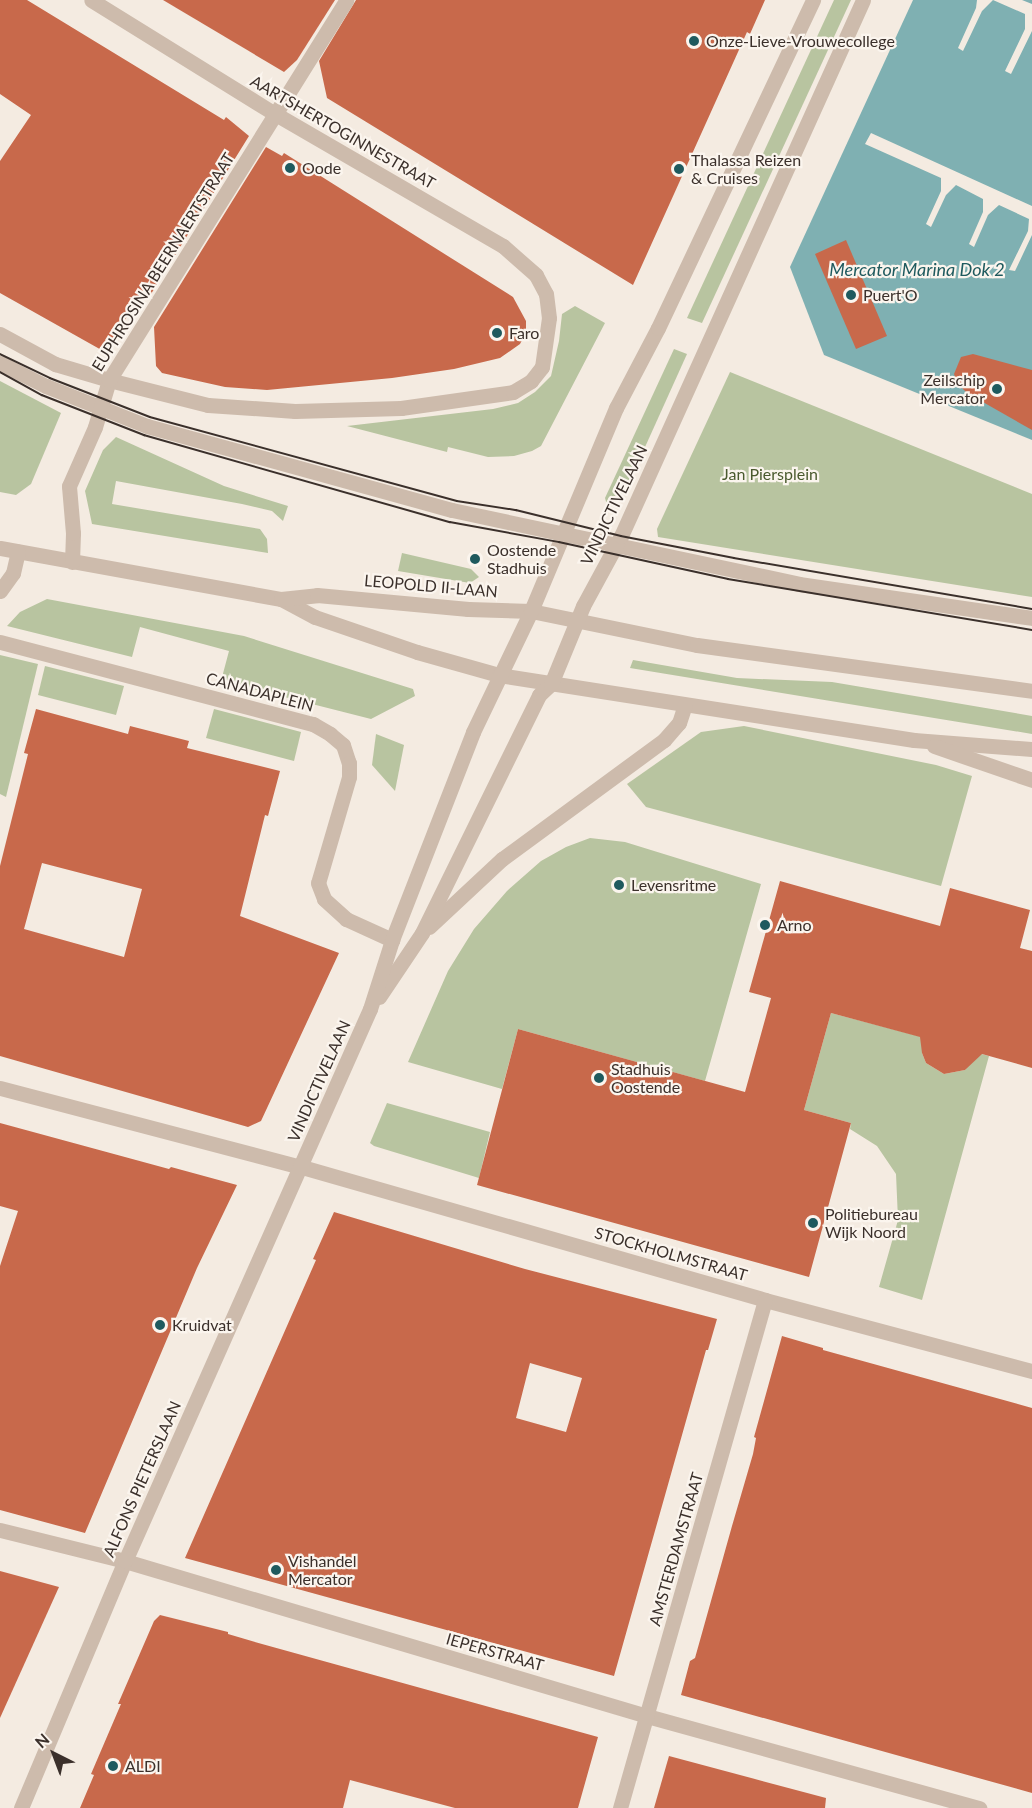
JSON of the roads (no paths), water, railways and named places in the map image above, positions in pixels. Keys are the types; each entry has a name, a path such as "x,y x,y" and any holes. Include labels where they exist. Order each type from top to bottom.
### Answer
{"street":[{"name":"AARTSHERTOGINNESTRAAT","path":"0,334 56,364 109,380 208,405 295,411 401,408 513,392 531,381 542,367 549,318 546,294 537,275 503,246 275,114 91,0"},
{"name":"EUPHROSINA BEERNAERTSTRAAT","path":"72,562 73,533 69,486 100,409 109,380 346,0"},
{"name":"VINDICTIVELAAN","path":"302,1167 370,1009 392,940 473,732 531,611 616,408 658,328 813,0"},
{"name":"VINDICTIVELAAN","path":"370,1009 422,933 539,695 551,684 583,606 616,546 863,0"},
{"path":"0,363 100,409 147,426 452,510 799,584 1032,618"},
{"name":"LEOPOLD II-LAAN","path":"0,548 281,600 325,620 417,652 499,675 551,684"},
{"path":"0,591 13,573 18,552"},
{"name":"LEOPOLD II-LAAN","path":"281,600 317,595 468,609 531,611 579,620"},
{"path":"579,620 697,645 1032,691"},
{"name":"CANADAPLEIN","path":"0,642 313,724 330,734 343,746 349,763 349,777 318,883 324,899 346,919 392,940"},
{"path":"551,684 612,691 685,705 914,740 1032,749"},
{"path":"422,933 502,860 664,740 679,723 685,705"},
{"path":"914,740 1032,780"},
{"name":"STOCKHOLMSTRAAT","path":"0,1088 302,1167 765,1300 1032,1371"},
{"name":"ALFONS PIETERSLAAN","path":"21,1808 125,1562 302,1167"},
{"name":"AMSTERDAMSTRAAT","path":"620,1808 765,1300"},
{"name":"IEPERSTRAAT","path":"0,1530 125,1562 647,1716 979,1808"}],"water":[{"name":"Mercator Marina Dok 2","path":"913,0 1032,0 1032,440 824,355 790,267"}],"tram line":[{"path":"0,354 50,378 150,417 457,501 516,510 621,536 734,558 1032,609"},
{"path":"0,372 42,395 144,435 450,522 559,542 728,579 1032,630"}],"place":[{"name":"Onze-Lieve-Vrouwecollege","path":"694,41"},
{"name":"Oode","path":"290,168"},
{"name":"Thalassa Reizen & Cruises","path":"679,169"},
{"name":"Puert'O","path":"851,295"},
{"name":"Faro","path":"497,333"},
{"name":"Zeilschip Mercator","path":"997,389"},
{"name":"Oostende Stadhuis","path":"475,559"},
{"name":"Levensritme","path":"619,885"},
{"name":"Arno","path":"765,925"},
{"name":"Stadhuis Oostende","path":"599,1078"},
{"name":"Politiebureau Wijk Noord","path":"813,1223"},
{"name":"Kruidvat","path":"160,1325"},
{"name":"Vishandel Mercator","path":"276,1570"},
{"name":"ALDI","path":"113,1766"}],"park label":[{"name":"Jan Piersplein","path":"770,474"}]}
